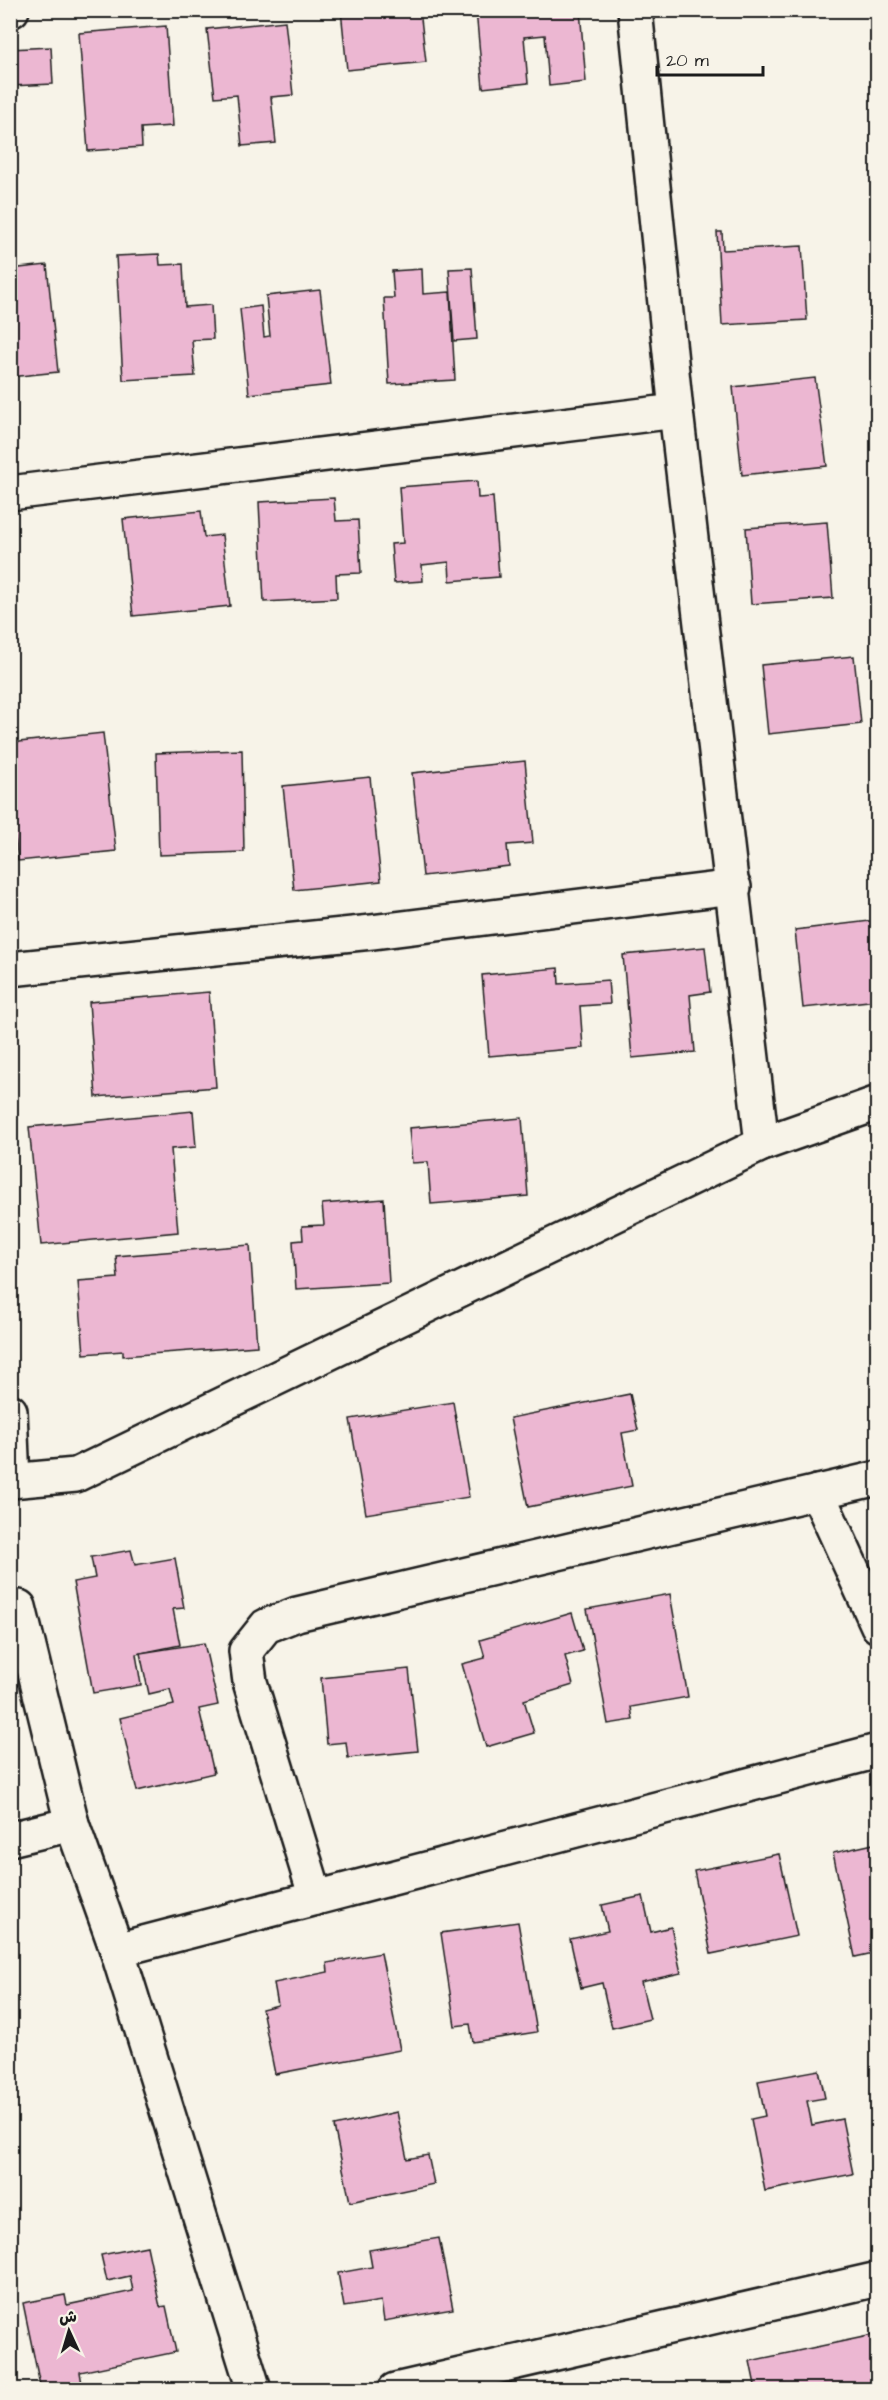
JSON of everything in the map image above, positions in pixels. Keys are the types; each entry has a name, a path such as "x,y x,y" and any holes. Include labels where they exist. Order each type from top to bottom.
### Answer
{"street":[{"path":"635,10 676,411 734,887 762,1144"},
{"path":"10,493 676,411"},
{"path":"10,969 372,932 734,887"},
{"path":"10,1411 12,1481 76,1475 762,1144 878,1103"},
{"path":"316,1898 250,1682 246,1651 266,1626 297,1614 878,1478"},
{"path":"817,1492 878,1626"},
{"path":"19,1607 72,1824 117,1950 254,2390"},
{"path":"117,1950 878,1751"},
{"path":"10,1839 72,1824"},
{"path":"395,2390 878,2279"}],"building":[{"path":"341,10 420,10 426,62 347,70"},
{"path":"476,10 580,10 586,82 549,86 545,35 524,37 528,83 483,88"},
{"path":"285,21 293,95 271,97 276,143 242,146 237,95 215,97 207,29"},
{"path":"166,26 173,126 141,128 142,147 88,151 79,33"},
{"path":"51,47 53,84 10,86 10,49"},
{"path":"717,232 722,232 723,250 802,246 807,320 722,325"},
{"path":"159,254 160,265 183,264 185,307 211,305 213,339 192,340 195,376 123,380 116,256"},
{"path":"47,265 58,372 10,377 10,269"},
{"path":"472,268 477,339 454,341 449,269"},
{"path":"422,269 423,294 450,292 455,380 389,384 384,298 394,298 392,271"},
{"path":"320,290 331,385 249,394 240,309 261,306 264,337 270,336 266,296"},
{"path":"815,378 827,466 742,475 733,387"},
{"path":"477,481 478,498 493,497 499,577 450,581 449,562 422,565 423,581 394,583 391,544 403,543 399,487"},
{"path":"334,498 336,521 358,520 361,573 336,574 337,598 264,602 259,502"},
{"path":"201,511 204,537 222,535 230,606 133,616 123,519"},
{"path":"827,522 833,598 751,604 746,528"},
{"path":"854,656 861,724 768,734 761,665"},
{"path":"103,733 116,851 18,861 10,792 10,743"},
{"path":"242,750 244,852 159,855 156,753"},
{"path":"525,761 533,843 507,845 509,866 423,876 412,773"},
{"path":"370,777 381,881 294,890 283,786"},
{"path":"878,920 878,1000 803,1008 795,930"},
{"path":"705,947 710,992 690,995 695,1052 632,1058 623,955"},
{"path":"558,968 559,984 608,980 610,1004 580,1006 583,1048 489,1056 482,975"},
{"path":"209,992 216,1087 96,1097 89,1002"},
{"path":"193,1111 196,1147 171,1149 178,1232 41,1245 29,1127"},
{"path":"522,1118 528,1196 431,1204 428,1162 412,1163 409,1128"},
{"path":"384,1199 389,1283 296,1289 293,1241 303,1240 302,1226 324,1225 322,1204"},
{"path":"250,1245 257,1346 123,1356 123,1351 84,1354 78,1281 118,1278 116,1256"},
{"path":"630,1394 638,1430 622,1433 632,1486 528,1507 510,1418"},
{"path":"453,1402 469,1497 366,1514 350,1419"},
{"path":"131,1550 135,1565 175,1558 184,1608 173,1609 180,1645 136,1654 141,1685 93,1693 73,1582 95,1578 91,1557"},
{"path":"670,1594 688,1697 631,1707 633,1720 608,1724 587,1609"},
{"path":"572,1613 583,1651 565,1656 573,1685 524,1700 534,1733 486,1747 462,1664 485,1658 480,1640"},
{"path":"204,1643 218,1705 199,1709 214,1773 137,1791 120,1718 174,1705 170,1689 149,1694 140,1653"},
{"path":"409,1669 418,1751 348,1758 346,1742 327,1744 321,1678"},
{"path":"878,1843 878,1952 855,1957 833,1853"},
{"path":"779,1854 797,1936 711,1954 694,1871"},
{"path":"643,1896 651,1932 671,1927 681,1973 641,1982 650,2019 612,2028 602,1983 581,1988 570,1939 608,1931 602,1905"},
{"path":"518,1922 537,2032 473,2042 470,2024 455,2026 441,1933"},
{"path":"381,1953 400,2050 275,2074 262,2009 278,2005 274,1983 328,1972 327,1963"},
{"path":"819,2070 825,2098 807,2101 812,2125 842,2119 853,2174 765,2191 751,2119 765,2116 758,2081"},
{"path":"397,2112 407,2159 428,2155 434,2184 350,2202 334,2126"},
{"path":"439,2238 453,2309 384,2321 381,2301 344,2307 338,2273 372,2267 369,2250"},
{"path":"147,2246 160,2307 166,2306 176,2352 80,2372 83,2390 41,2390 23,2303 65,2295 67,2305 133,2291 130,2276 107,2281 101,2255"},
{"path":"878,2334 878,2390 756,2390 750,2361"}]}
